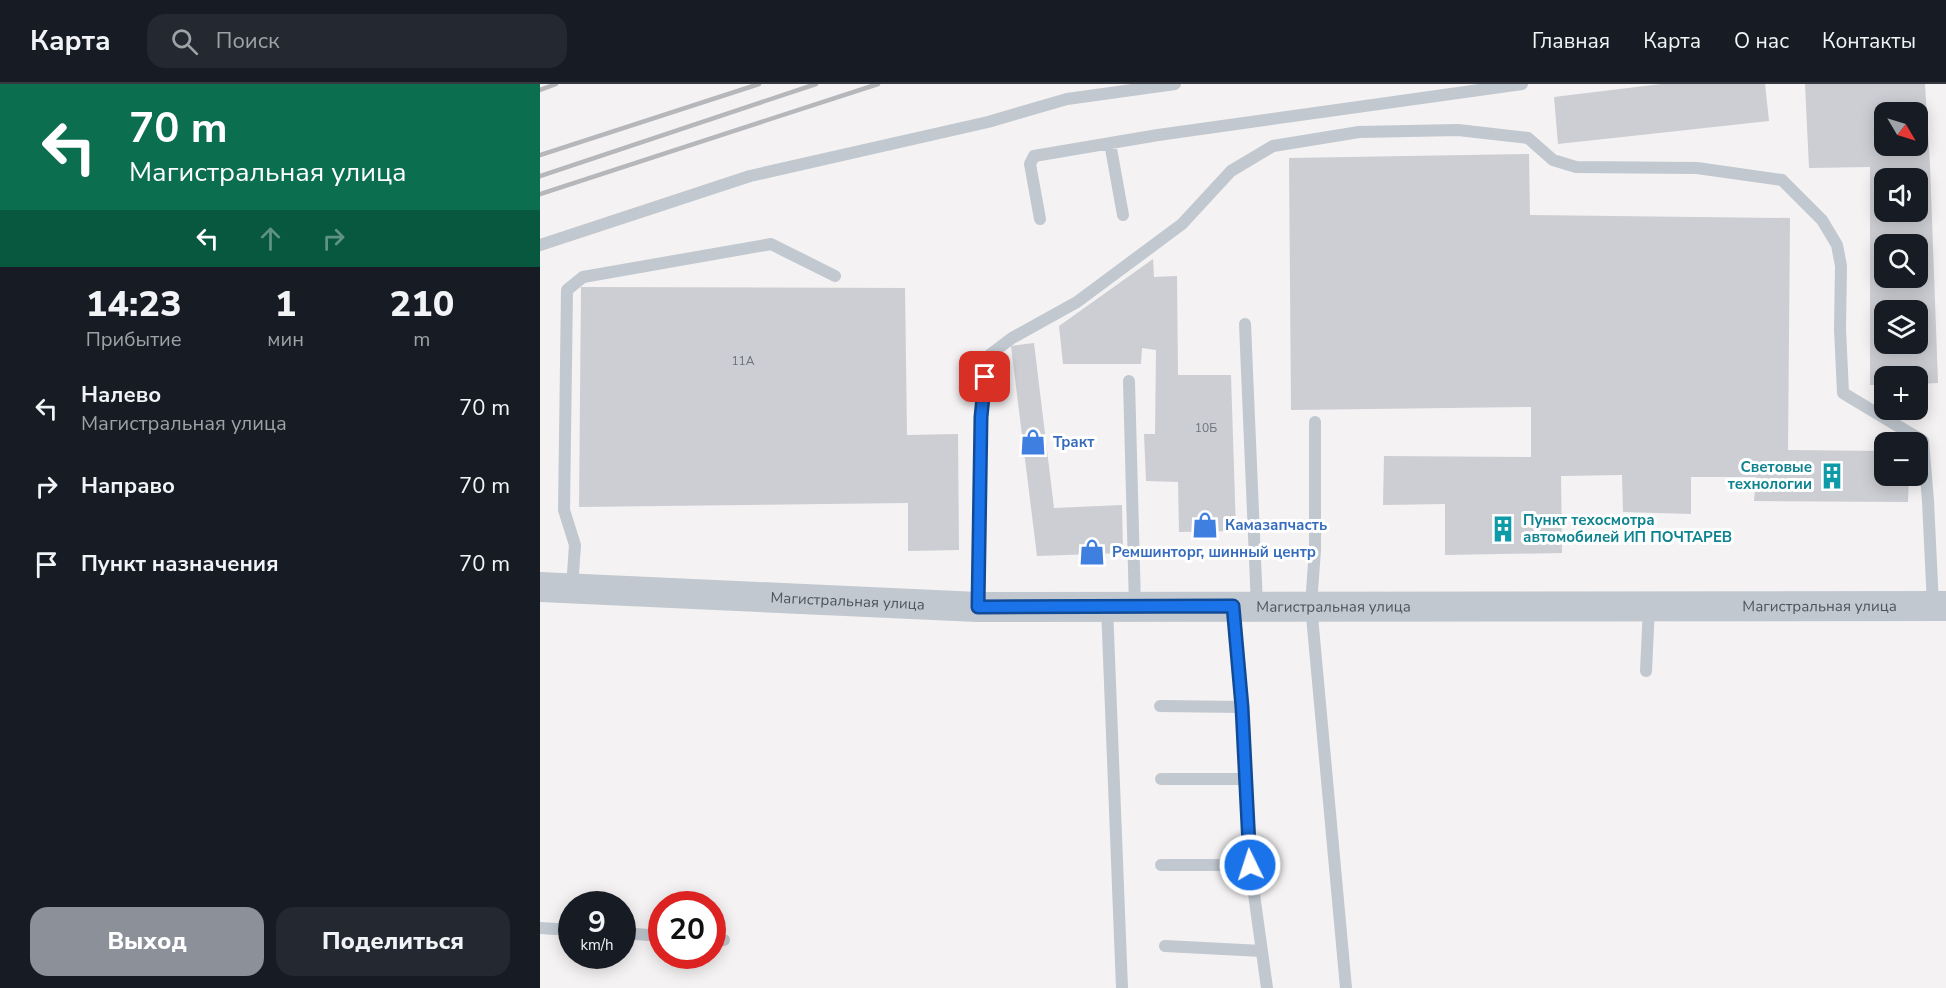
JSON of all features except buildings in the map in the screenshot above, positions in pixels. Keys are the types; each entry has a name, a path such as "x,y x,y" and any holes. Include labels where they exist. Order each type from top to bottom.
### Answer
{"street":[{"name":"Магистральная улица","path":"540,587 978,607 1940,606"}],"lane":[{"path":"540,244 750,176 988,122 1067,99 1175,84"},
{"path":"1040,219 1030,164 1034,156 1522,84"},
{"path":"978,607 981,417 987,357 1012,338 1077,302 1182,224 1230,171 1273,146 1359,132 1458,130 1528,138 1553,160 1576,167 1696,168 1782,180 1822,220 1837,245 1840,266 1843,393 1923,441 1940,606"},
{"path":"1110,143 1123,215"},
{"path":"572,588 574,545 564,510 567,290 583,277 771,244 835,276"},
{"path":"1245,324 1245,606 1242,707 1250,865 1267,988"},
{"path":"1122,988 1121,606 1129,381"},
{"path":"1315,422 1315,550 1311,605 1346,988"},
{"path":"1646,671 1649,608"},
{"path":"1160,706 1242,707"},
{"path":"1161,779 1245,779"},
{"path":"1161,865 1250,865"},
{"path":"540,927 558,929"},
{"path":"1165,946 1262,951"}],"railway":[{"path":"540,90 556,84"},
{"path":"540,155 759,84"},
{"path":"540,176 816,84"},
{"path":"540,194 878,84"}],"place":[{"name":"Тракт","path":"1033,442"},
{"name":"Световые технологии","path":"1832,476"},
{"name":"Камазапчасть","path":"1205,525"},
{"name":"Пункт техосмотра автомобилей ИП ПОЧТАРЕВ","path":"1503,529"},
{"name":"Ремшинторг, шинный центр","path":"1092,552"}],"route":[{"path":"985,377 981,417 978,607 1233,606 1242,707 1250,865"}]}
